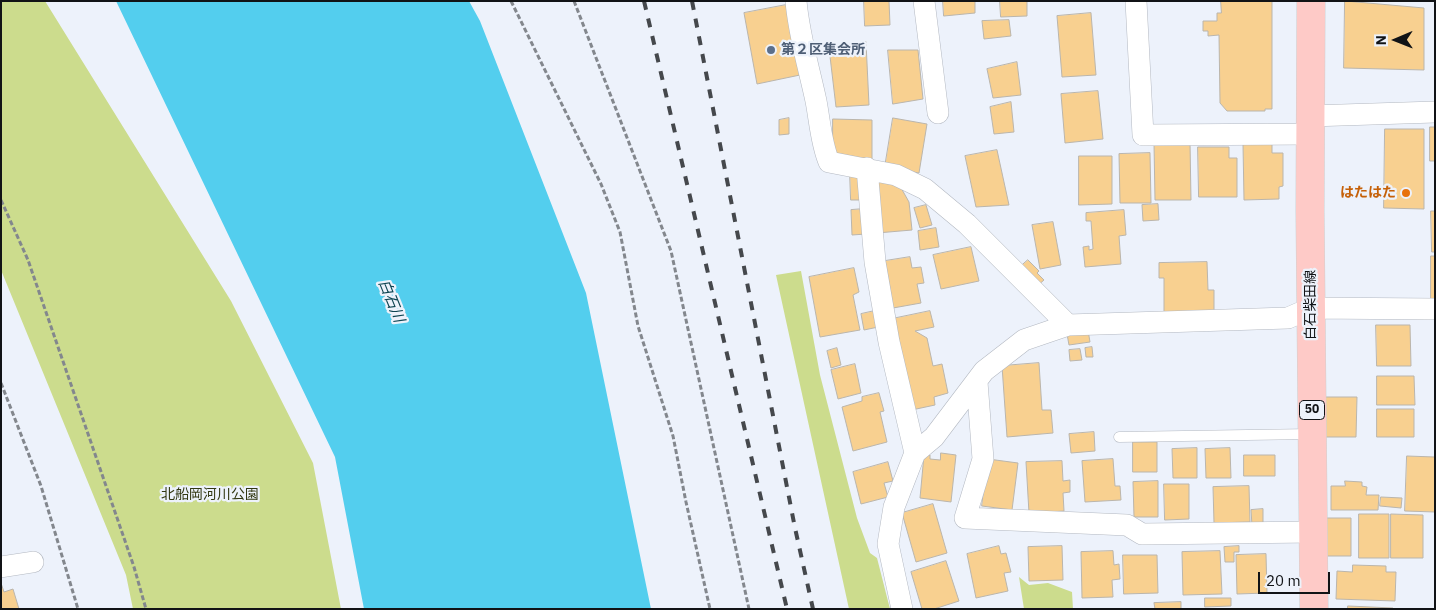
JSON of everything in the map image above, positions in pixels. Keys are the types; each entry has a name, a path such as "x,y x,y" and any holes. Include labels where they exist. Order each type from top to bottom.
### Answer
{"main road":[{"name":"白石柴田線","path":"1311,1 1310,125 1314,609"}],"street":[{"path":"796,1 798,28 816,101 823,149 829,162 896,175 925,189 966,224 1068,324"},
{"path":"924,1 938,113"},
{"path":"1136,1 1143,134 1310,125 1435,112"},
{"path":"867,168 875,262 889,342 915,453"},
{"path":"902,609 888,544 894,507 915,453 934,436 984,371 1024,340 1068,324 1288,318 1311,308 1435,309"},
{"path":"977,382 983,459 965,518 1127,525 1142,534 1313,532"},
{"path":"1,568 33,562"}],"lane":[{"path":"1119,437 1312,434"}],"path":[{"path":"511,1 601,184 620,232 638,326 673,436 710,609"},
{"path":"574,1 671,251 749,609"},
{"path":"1,200 28,260 134,567 146,609"},
{"path":"1,382 41,486 78,609"}],"green space":[{"name":"北船岡河川公園","path":"1,1 45,1 231,301 313,463 341,609 133,609 126,575 1,270"},
{"path":"801,271 820,375 857,518 870,553 877,558 890,609 849,609 776,275"},
{"path":"1019,577 1029,585 1048,583 1072,592 1073,609 1024,609"}],"water":[{"name":"白石川","path":"116,1 469,1 480,21 586,293 651,609 364,609 335,457"}],"building":[{"path":"864,1 889,1 890,25 865,26"},
{"path":"943,1 975,1 975,13 944,16"},
{"path":"1000,1 1027,1 1027,16 1001,17"},
{"path":"1221,1 1272,1 1272,109 1265,109 1265,111 1227,111 1220,103 1219,35 1208,36 1208,31 1203,31 1203,21 1217,21 1217,13 1221,13"},
{"path":"1345,1 1424,8 1424,70 1344,68"},
{"path":"786,5 800,75 757,84 744,13"},
{"path":"1091,13 1096,75 1062,77 1057,16"},
{"path":"1009,20 1011,36 984,39 982,21"},
{"path":"866,42 869,105 836,107 829,48"},
{"path":"888,50 918,50 923,99 893,104"},
{"path":"1017,62 1021,95 993,98 987,69"},
{"path":"1098,91 1103,139 1065,143 1061,94"},
{"path":"1011,102 1014,132 994,134 990,107"},
{"path":"789,118 789,134 779,135 779,120"},
{"path":"893,118 927,124 919,173 885,167"},
{"path":"833,119 872,120 872,159 833,159"},
{"path":"1430,127 1435,127 1435,161 1430,161"},
{"path":"1385,129 1424,129 1424,209 1384,208"},
{"path":"1190,142 1191,200 1155,200 1154,143"},
{"path":"1272,143 1272,153 1283,153 1283,186 1279,187 1279,199 1244,200 1243,144"},
{"path":"1198,147 1229,147 1229,158 1237,158 1237,197 1199,197"},
{"path":"997,150 1009,205 976,207 965,156"},
{"path":"1150,153 1151,203 1120,203 1119,154"},
{"path":"1079,156 1112,156 1112,204 1079,205"},
{"path":"850,173 863,173 863,200 851,200"},
{"path":"896,179 909,202 912,230 877,233 872,181"},
{"path":"1158,204 1159,220 1143,221 1142,205"},
{"path":"926,205 932,225 920,228 914,208"},
{"path":"864,209 866,234 852,235 851,210"},
{"path":"1124,210 1126,235 1119,236 1121,264 1085,267 1083,247 1089,246 1089,250 1093,249 1091,221 1086,221 1086,213"},
{"path":"1431,211 1435,211 1435,252 1432,252"},
{"path":"1053,222 1061,265 1040,269 1032,225"},
{"path":"936,228 939,247 920,250 918,231"},
{"path":"971,247 979,281 941,289 933,255"},
{"path":"1431,256 1435,256 1435,302 1431,302"},
{"path":"910,257 912,268 921,267 924,283 917,284 921,303 893,308 885,261"},
{"path":"1028,260 1039,271 1037,273 1044,280 1037,286 1019,268"},
{"path":"1207,262 1208,290 1214,290 1214,313 1164,314 1164,278 1159,278 1159,263"},
{"path":"854,268 859,292 853,295 860,330 820,337 809,277"},
{"path":"879,310 883,326 864,330 861,314"},
{"path":"930,311 934,327 915,331 927,338 933,366 942,364 948,393 934,397 935,405 907,411 887,320"},
{"path":"1376,325 1410,325 1411,366 1377,366"},
{"path":"1088,330 1090,342 1069,345 1067,334"},
{"path":"1092,347 1093,357 1086,357 1085,348"},
{"path":"837,348 841,365 831,368 827,351"},
{"path":"1080,349 1082,360 1070,361 1069,350"},
{"path":"1039,363 1042,410 1051,410 1053,433 1007,437 1002,366"},
{"path":"855,364 861,393 838,399 831,370"},
{"path":"1377,376 1414,376 1415,405 1377,405"},
{"path":"879,393 884,411 880,412 887,442 853,451 842,407 862,401 862,397"},
{"path":"1322,397 1357,397 1356,437 1322,437"},
{"path":"1377,409 1414,409 1414,437 1377,437"},
{"path":"1094,432 1095,451 1071,453 1069,434"},
{"path":"1133,442 1157,442 1157,472 1133,472"},
{"path":"1197,448 1197,478 1173,478 1172,449"},
{"path":"1230,448 1231,478 1206,478 1205,449"},
{"path":"941,453 956,455 951,502 920,498 924,455 930,455 930,459 940,460"},
{"path":"1244,455 1275,455 1275,476 1244,476"},
{"path":"1407,456 1435,457 1435,512 1405,511"},
{"path":"988,459 1018,463 1012,510 982,506"},
{"path":"1113,459 1115,486 1120,486 1121,500 1085,502 1082,461"},
{"path":"1062,461 1063,481 1070,480 1070,492 1063,493 1064,511 1029,513 1026,462"},
{"path":"888,462 893,481 884,483 888,497 861,504 853,472"},
{"path":"1158,481 1158,517 1134,517 1133,482"},
{"path":"1345,481 1362,482 1362,486 1367,487 1366,495 1379,495 1378,510 1331,510 1331,486 1345,486"},
{"path":"1164,484 1189,484 1189,519 1165,520"},
{"path":"1249,486 1250,522 1214,523 1213,487"},
{"path":"1381,497 1402,498 1401,508 1380,506"},
{"path":"933,504 947,553 916,562 902,513"},
{"path":"1263,509 1263,525 1252,526 1251,510"},
{"path":"1359,514 1389,514 1389,558 1359,558"},
{"path":"1391,514 1423,515 1423,558 1391,558"},
{"path":"1327,518 1351,518 1351,556 1326,556"},
{"path":"999,546 1001,554 1006,553 1011,572 1004,573 1008,591 976,598 967,554"},
{"path":"1062,546 1063,580 1029,581 1028,547"},
{"path":"1239,546 1239,552 1234,552 1234,562 1225,562 1224,547"},
{"path":"1113,551 1114,565 1119,564 1120,579 1112,580 1113,597 1082,598 1081,552"},
{"path":"1220,551 1222,594 1183,595 1182,552"},
{"path":"1266,554 1267,593 1237,594 1236,555"},
{"path":"1123,555 1157,555 1158,593 1124,594"},
{"path":"946,561 959,601 934,609 922,609 911,572"},
{"path":"1353,565 1386,566 1386,572 1396,572 1395,601 1336,599 1337,571 1352,572"},
{"path":"1,583 4,592 13,589 19,609 1,609"},
{"path":"1205,598 1231,598 1231,606 1205,607"},
{"path":"1181,602 1181,609 1155,609 1154,603"},
{"path":"1348,606 1393,608 1393,609 1348,609"}],"railway":[{"path":"644,1 787,609"},
{"path":"692,1 795,528 813,609"}],"place":[{"name":"第２区集会所","path":"771,50"},
{"name":"はたはた","path":"1406,193"}]}
